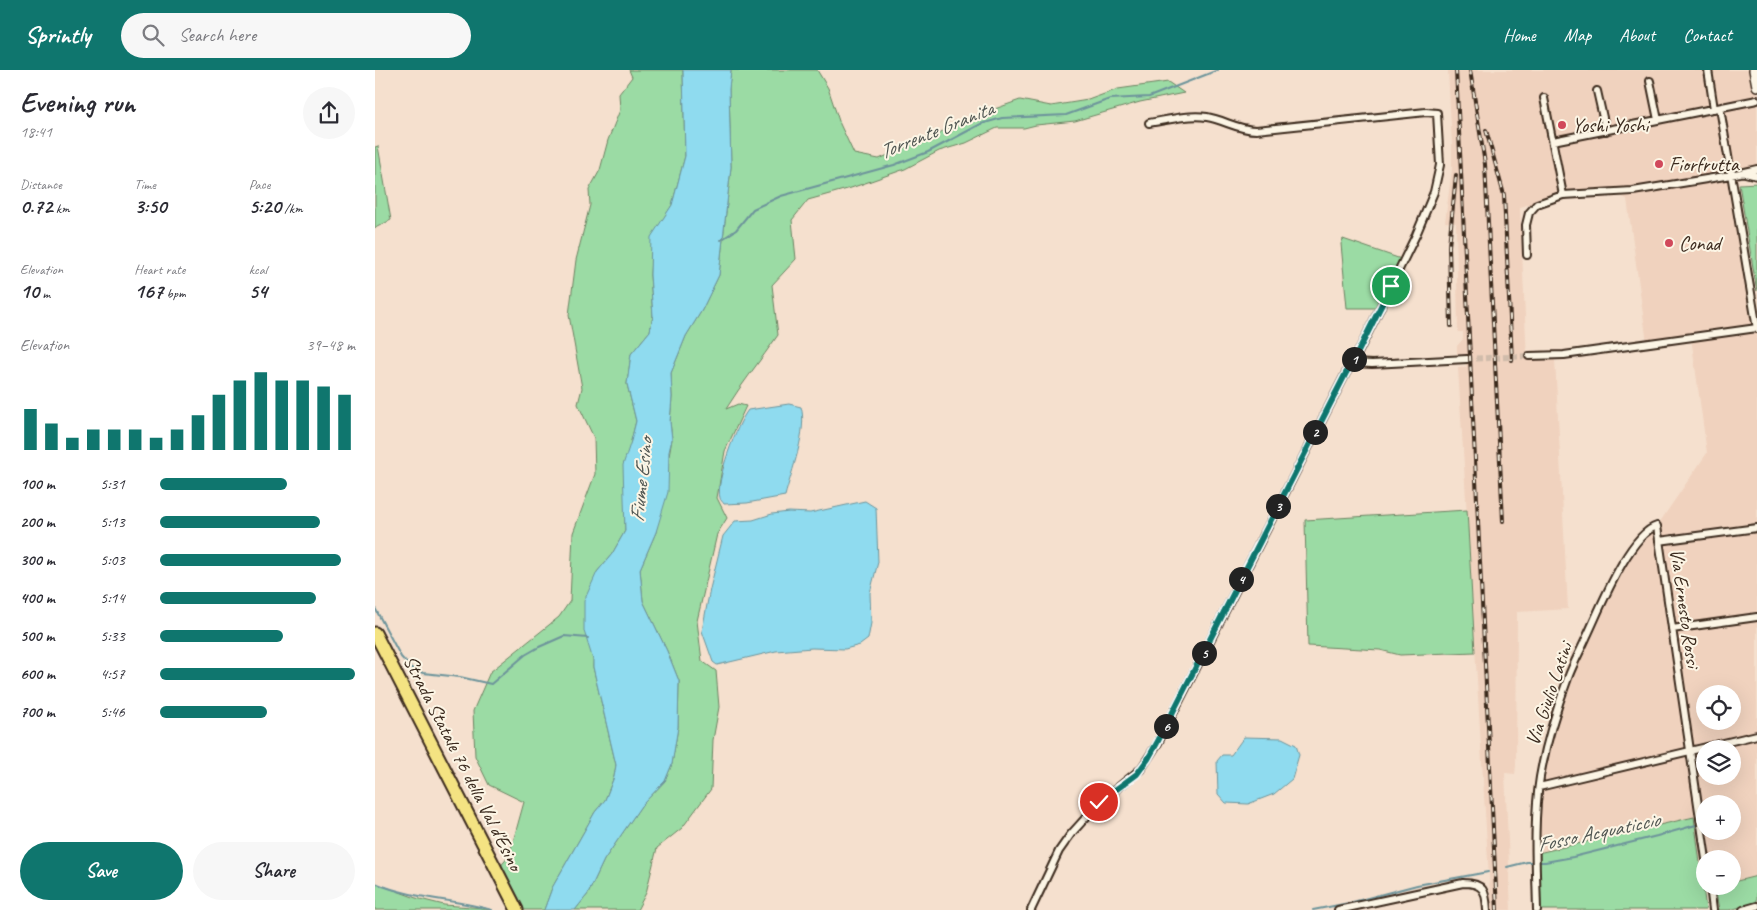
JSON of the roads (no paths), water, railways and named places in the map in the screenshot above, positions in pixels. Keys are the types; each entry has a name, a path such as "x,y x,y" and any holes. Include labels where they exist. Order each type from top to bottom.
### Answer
{"highway":[{"name":"Strada Statale 76 della Val d'Esino","path":"375,633 489,860 510,910"},
{"name":"Strada Statale 76 della Val d'Esino","path":"375,647 517,910"}],"main road":[{"path":"1754,70 1757,86"}],"street":[{"path":"1529,356 1564,355 1757,328 1731,175 1708,70"},
{"path":"1650,81 1658,120"},
{"path":"1597,91 1606,131"},
{"path":"1544,98 1563,196"},
{"path":"1553,141 1757,100"},
{"path":"1031,910 1059,851 1071,834 1099,802 1137,774 1148,759 1191,679 1353,362 1416,235 1434,192 1440,171 1437,113 1426,112 1256,130 1198,116 1149,123"},
{"path":"1527,255 1529,213 1537,204 1563,196 1633,192 1757,169"},
{"path":"1743,172 1757,176"},
{"path":"1353,362 1372,364 1467,359"},
{"name":"Via Giulio Latini","path":"1537,910 1536,856 1539,787 1551,731 1568,676 1608,588 1631,552 1647,531 1657,526 1659,541"},
{"path":"1659,541 1757,528"},
{"name":"Via Ernesto Rossi","path":"1659,541 1705,850"},
{"path":"1672,629 1757,617"},
{"path":"1539,787 1757,735"},
{"path":"1338,910 1463,883 1481,886 1486,894 1487,910"},
{"path":"1711,895 1713,910"},
{"path":"1743,910 1757,906"}],"water":[{"name":"Fiume Esino","path":"683,70 731,70 729,89 731,167 719,275 702,310 686,336 671,373 670,422 672,439 669,452 668,492 656,532 640,569 643,601 679,681 678,727 672,764 665,781 641,806 604,860 588,894 575,910 544,910 552,888 595,812 605,800 614,777 616,765 593,660 584,631 584,601 597,572 612,554 625,531 623,465 636,421 627,384 631,354 650,331 653,316 650,275 651,237 672,205 685,156"},
{"path":"789,404 801,407 803,416 801,439 785,496 747,503 724,504 720,499 721,479 728,453 743,417 748,410"},
{"path":"865,501 876,508 878,562 870,593 871,623 868,639 860,645 845,649 812,648 776,651 717,665 713,662 702,631 723,536 735,521 753,520 772,514 789,512 810,513"},
{"path":"1244,737 1282,738 1296,745 1299,755 1292,779 1274,794 1248,804 1226,803 1218,794 1217,761 1222,755 1231,755"}],"waterway":[{"name":"Torrente Granita","path":"721,240 736,230 753,209 781,196 894,165 928,152 981,124 1002,118 1066,115 1110,99 1149,97 1218,70"},
{"path":"375,608 401,657 411,668 423,673 460,677 491,684 525,655 539,647 564,636 588,638"},
{"name":"Fosso Acquaticcio","path":"1507,867 1527,862 1545,862 1573,857 1696,825"},
{"name":"Fosso Acquaticcio","path":"1313,910 1349,903 1417,885 1488,872"},
{"path":"375,883 418,896 492,910"}],"tunnel":[{"path":"1467,359 1529,356"}],"railway":[{"path":"1456,70 1497,910"},
{"path":"1470,70 1485,164 1503,521"},
{"path":"1486,130 1504,195 1512,360"},
{"path":"1451,326 1449,246 1456,175"}],"place":[{"name":"Yoshi Yoshi","path":"1562,125"},
{"name":"Fiorfrutta","path":"1659,164"},
{"name":"Conad","path":"1669,243"}]}
